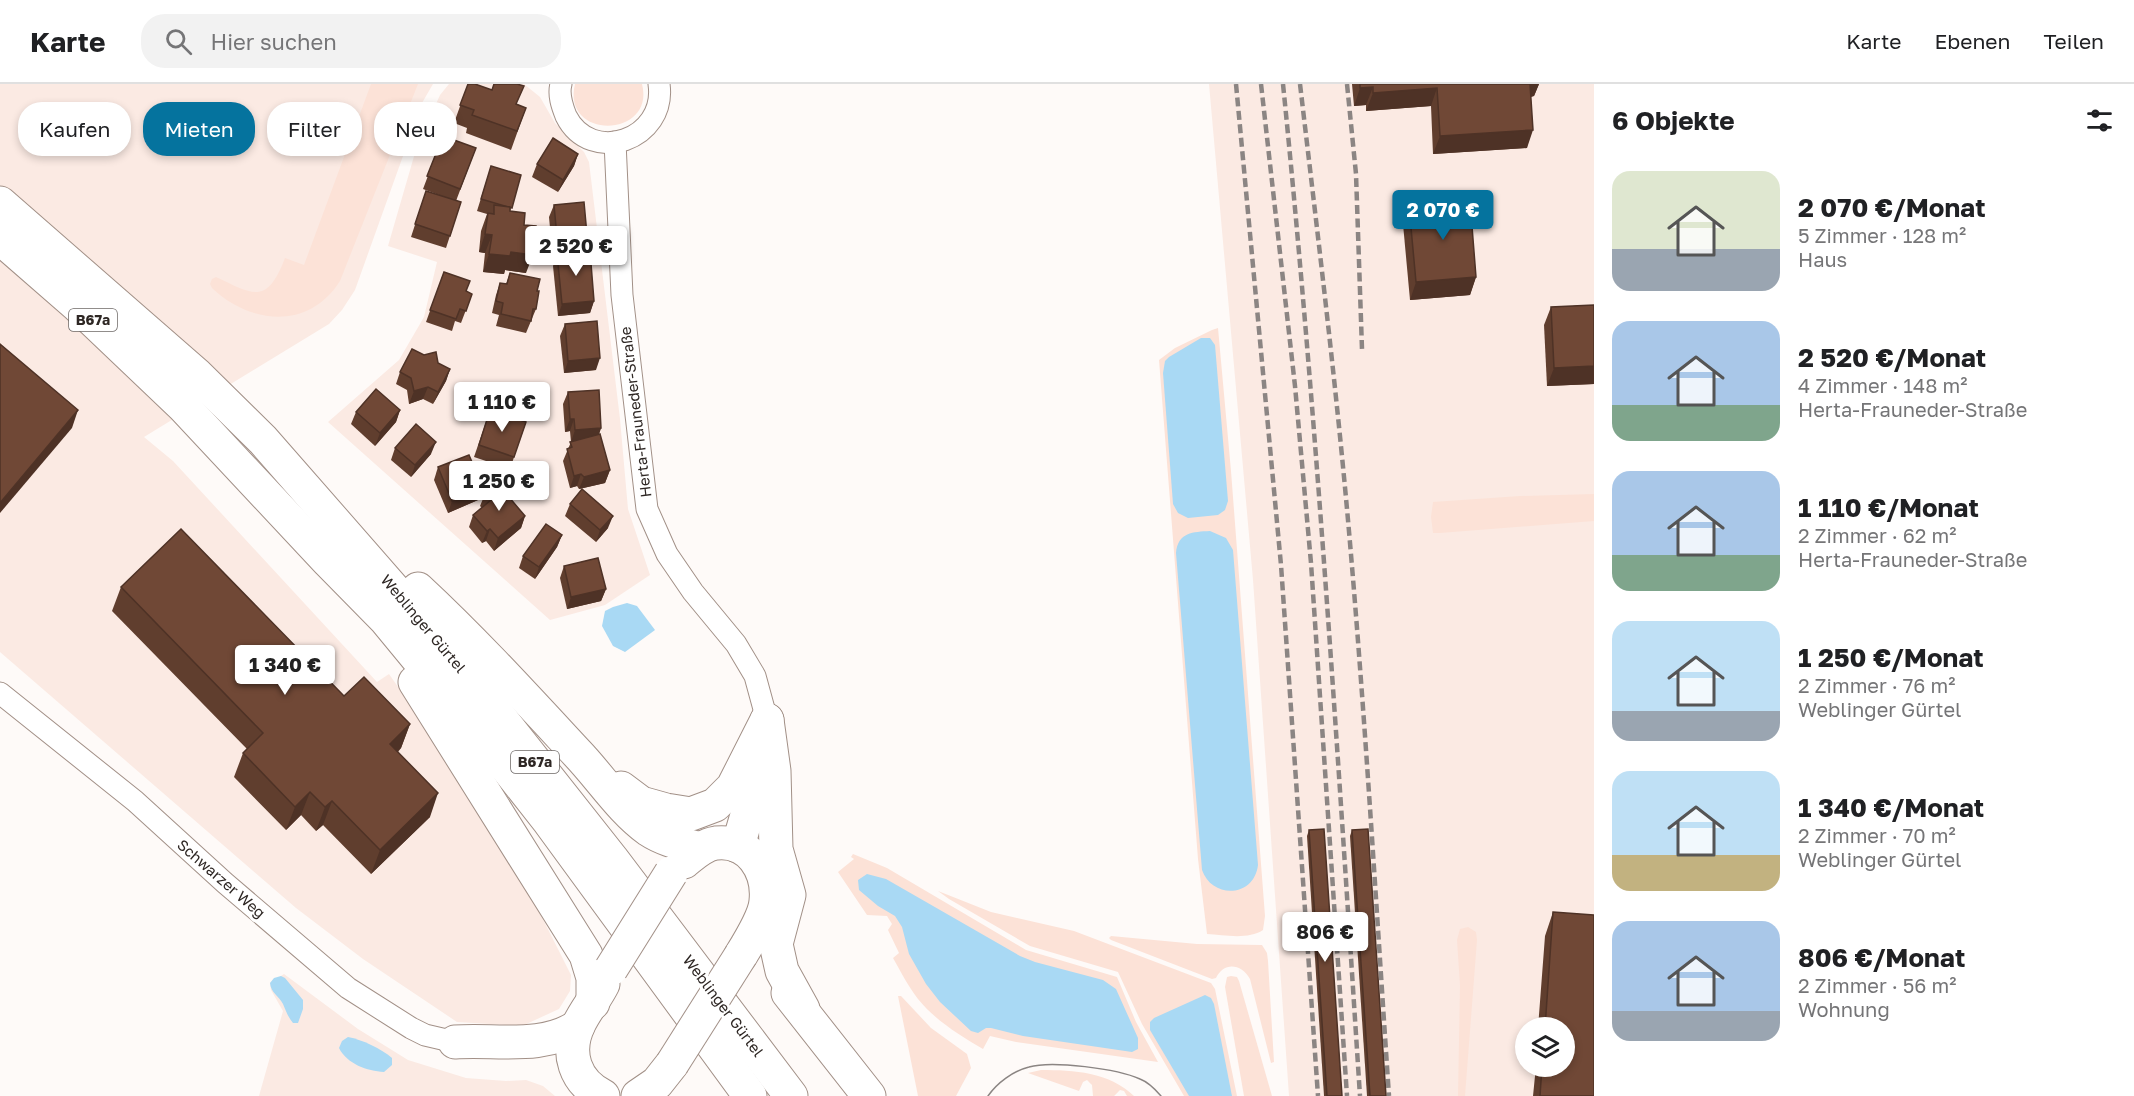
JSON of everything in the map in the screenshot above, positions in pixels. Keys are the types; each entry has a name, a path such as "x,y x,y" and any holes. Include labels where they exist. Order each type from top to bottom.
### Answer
{"main road":[{"name":"Weblinger Gürtel","path":"0,203 197,375 263,440 445,648 612,859 791,1096"},
{"name":"Weblinger Gürtel","path":"0,238 77,305 183,405 386,620 504,763 598,887 750,1096"},
{"path":"263,440 477,645 626,809 650,831 672,841 700,849"},
{"path":"328,561 398,656 586,955 593,978 585,1014 559,1036 530,1041 455,1042"},
{"path":"587,764 641,803 691,814 715,805 733,787 767,720"},
{"path":"738,846 766,747 767,720"},
{"path":"767,720 774,771 776,849 789,895 776,944 782,971 803,1010"},
{"path":"578,1079 572,1060 573,1044 585,1014 671,873 700,849 716,843 738,846 755,857 765,877 767,903 746,946 672,1064 657,1083 639,1096"},
{"path":"746,946 803,1010 869,1096"},
{"path":"455,1042 487,1054 563,1061 578,1079 603,1096"},
{"path":"639,1096 645,1096"}],"street":[{"path":"561,84 562,106 570,122 582,134 590,138 615,142 630,139 652,121 658,108 659,84"},
{"name":"Herta-Frauneder-Straße","path":"615,142 622,294 647,509 667,554 693,592 736,644 755,676 767,720"},
{"name":"Schwarzer Weg","path":"0,693 135,801 225,883 348,988 411,1028 426,1035 455,1042"}],"shaded area":[{"path":"0,84 433,84 423,102 374,102 374,156 403,156 355,290 342,310 329,324 144,437 173,461 377,682 389,674 422,721 521,876 571,975 570,991 559,1009 522,1026 457,1022 363,959 296,908 0,652"},
{"path":"371,84 418,84 411,102 374,102 374,156 389,156 340,281 327,297 312,308 296,315 279,317 261,315 227,300 212,288 210,284 212,279 216,277 240,288 258,292 272,283 285,258 304,265 344,156 362,156 362,108"},
{"path":"449,84 524,84 540,97 555,123 584,152 589,162 620,419 628,509 650,575 605,605 550,620 328,422 399,360 424,317 437,262 388,246 414,156 457,156 457,102 437,102"},
{"path":"575,84 642,84 643,102 635,115 623,123 608,126 594,123 582,116 574,103"},
{"path":"1209,84 1594,84 1594,1096 1289,1096 1253,580"},
{"path":"1218,328 1265,916 1263,930 1243,936 1207,934 1198,859 1159,360 1175,348"},
{"path":"1594,494 1594,521 1433,533 1431,517 1433,502"},
{"path":"853,854 887,868 1026,950 1117,977 1136,1022 1158,1062 1016,1042 990,1036 983,1049 956,1033 925,1007 905,979 893,958 899,953 888,930 892,924 887,916 867,915 838,872 854,859 851,857"},
{"path":"938,891 991,912 1074,931 1211,983 1215,989 1237,1096 1184,1096 1142,1024 1118,972 1030,946"},
{"path":"1468,927 1476,932 1477,940 1465,1096 1458,1096 1460,985 1457,940 1460,929"},
{"path":"1111,936 1197,944 1262,945 1267,953 1268,961 1274,1062 1271,1063 1250,979 1242,970 1233,966 1228,967 1212,979 1111,940 1109,938"},
{"path":"284,974 358,1029 408,1060 466,1078 526,1080 543,1086 555,1096 259,1096 283,1011 271,990 270,983"},
{"path":"1227,977 1237,977 1239,981 1272,1096 1244,1096 1225,987"},
{"path":"898,996 901,996 931,1028 967,1054 971,1068 956,1096 918,1096"},
{"path":"1041,1070 1078,1072 1102,1077 1114,1082 1134,1096 1127,1096 1124,1091 1120,1090 1114,1096 1093,1096 1092,1085 1087,1080 1083,1082 1079,1091 1028,1073"}],"water":[{"path":"1201,338 1210,338 1215,345 1228,501 1225,510 1218,515 1188,518 1178,513 1173,504 1163,373 1165,361 1169,357"},
{"path":"1210,531 1226,538 1233,550 1258,865 1255,876 1249,884 1232,891 1214,886 1202,870 1176,553 1177,546 1183,537 1192,533"},
{"path":"627,603 637,606 655,630 625,652 613,646 602,626 605,611"},
{"path":"867,874 886,879 1020,956 1103,980 1116,989 1138,1038 1138,1049 1132,1052 1023,1036 991,1028 978,1033 971,1031 940,1002 926,984 909,954 902,927 895,916 878,906 859,890 858,880"},
{"path":"281,976 303,1000 303,1009 298,1023 291,1021 281,1001 273,992 270,983 274,978"},
{"path":"1205,995 1211,998 1214,1004 1232,1096 1189,1096 1150,1030 1150,1022 1154,1018"},
{"path":"348,1037 365,1042 382,1051 392,1058 392,1065 384,1072 364,1068 352,1062 339,1048 342,1041"}],"building":[{"path":"468,84 492,90 494,84 524,86 516,104 526,108 517,131 472,115 474,110 460,105"},
{"path":"1360,84 1530,84 1533,130 1440,136 1437,88 1373,93 1373,87 1360,88"},
{"path":"553,138 578,154 563,180 537,164"},
{"path":"457,141 476,148 460,189 427,176 435,156 457,156"},
{"path":"491,166 521,175 512,208 481,199"},
{"path":"426,191 461,202 450,236 415,224"},
{"path":"1470,201 1476,277 1416,282 1409,206"},
{"path":"584,202 587,235 557,237 554,205"},
{"path":"494,205 510,207 510,211 525,213 524,225 536,226 533,255 511,252 510,256 489,254 492,235 485,234 488,213 494,214"},
{"path":"590,251 594,301 562,304 557,254"},
{"path":"444,272 470,281 466,291 472,294 466,311 460,309 456,319 430,310"},
{"path":"510,273 540,279 536,309 533,309 531,321 501,314 503,303 496,301 500,283 507,284"},
{"path":"1594,305 1594,366 1554,368 1551,307"},
{"path":"597,321 600,358 568,361 565,324"},
{"path":"0,344 78,410 0,503"},
{"path":"412,349 424,355 436,352 438,363 450,369 438,392 428,387 414,391 411,378 400,372"},
{"path":"376,389 400,410 380,433 356,412"},
{"path":"599,390 601,428 575,430 574,419 570,419 568,392"},
{"path":"490,410 526,422 514,457 479,445"},
{"path":"416,424 436,442 415,465 395,448"},
{"path":"600,434 610,470 584,477 581,474 574,476 567,449 572,447 570,442"},
{"path":"469,455 483,488 452,501 438,467"},
{"path":"497,483 525,516 498,538 490,529 487,531 473,515 491,500 485,494"},
{"path":"582,489 613,516 600,530 570,504"},
{"path":"546,524 562,535 539,567 523,556"},
{"path":"181,529 344,696 364,677 410,724 390,744 438,793 380,850 332,801 325,807 310,792 295,807 243,753 263,733 121,587"},
{"path":"598,558 606,589 571,597 564,566"},
{"path":"1324,829 1342,1096 1327,1096 1309,830"},
{"path":"1368,829 1386,1096 1370,1096 1352,830"},
{"path":"1553,912 1594,915 1594,1096 1540,1096 1541,1077 1575,1077 1575,1017 1546,1017"}],"tram line":[{"path":"988,1096 1001,1082 1017,1071 1039,1065 1068,1065 1130,1075 1146,1082 1161,1096"}],"railway":[{"path":"1236,84 1281,565 1318,1096"},
{"path":"1261,84 1295,386 1311,563 1347,1096"},
{"path":"1283,84 1317,463 1360,1096"},
{"path":"1300,84 1332,357 1348,520 1389,1096"},
{"path":"1347,84 1356,174 1362,349"}]}
